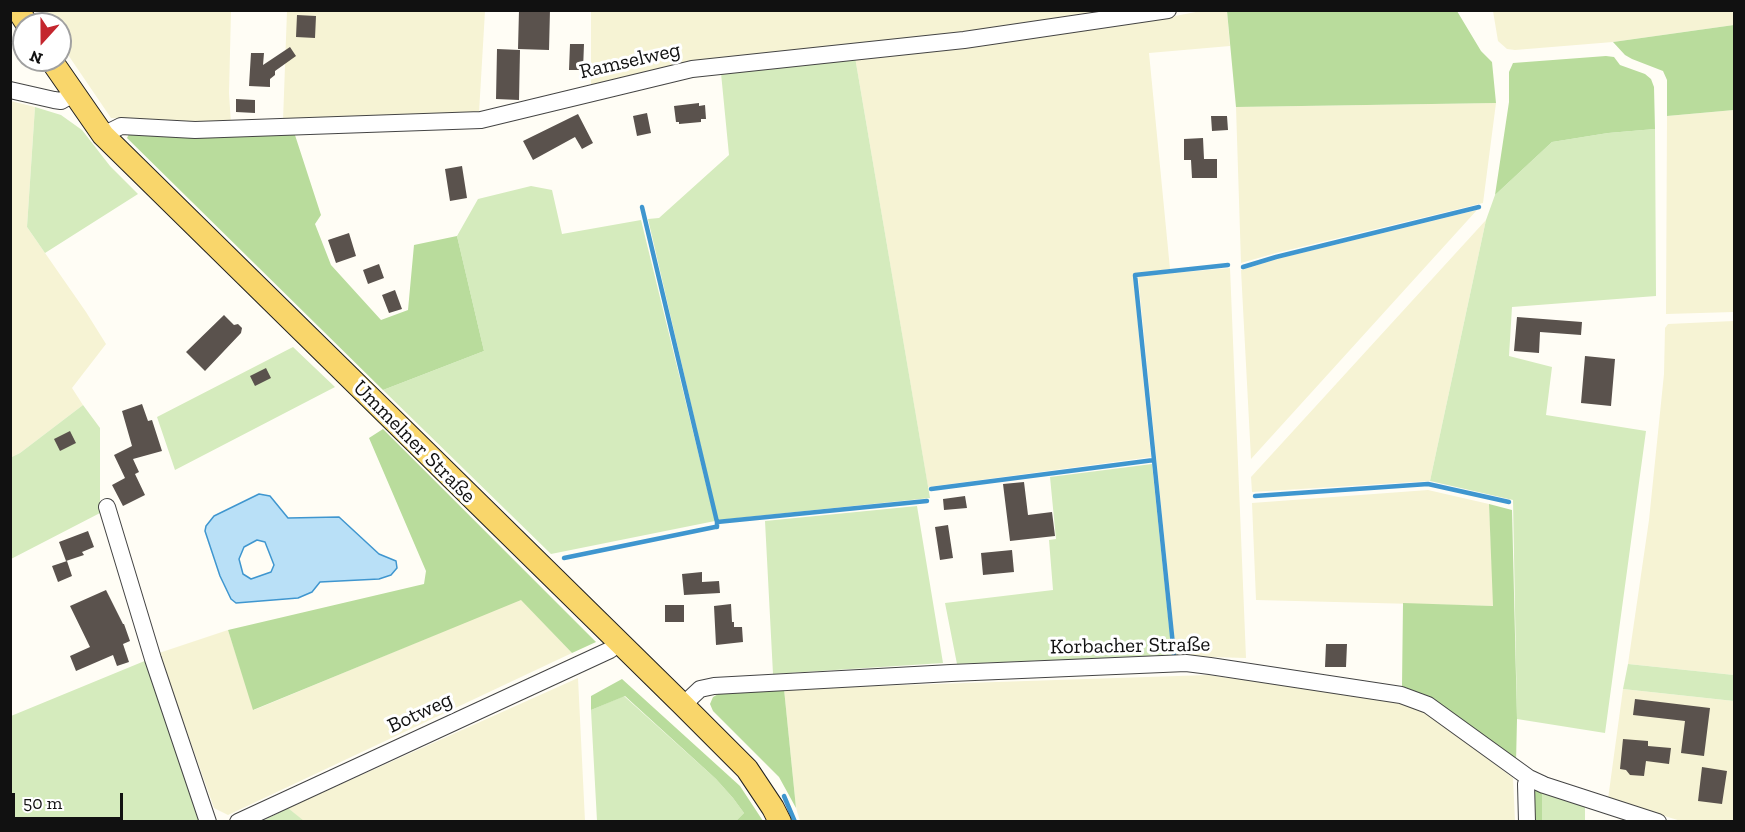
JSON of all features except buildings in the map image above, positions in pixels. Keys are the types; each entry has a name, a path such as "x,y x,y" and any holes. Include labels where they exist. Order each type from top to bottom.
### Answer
{"main road":[{"name":"Ummelner Straße","path":"59,72 103,135 747,770 780,822"}],"street":[{"name":"Ramselweg","path":"103,135 121,126 195,130 482,120 692,69 964,40 1148,15 1168,10"},
{"path":"10,90 54,100 61,100 73,94"},
{"path":"107,507 153,659 207,822"},
{"name":"Botweg","path":"238,822 600,655 619,643"},
{"name":"Korbacher Straße","path":"683,705 700,689 714,686 1186,663 1401,695 1428,705 1529,778 1658,822"},
{"path":"1527,822 1526,784 1529,778"}],"shaded area":[{"path":"231,11 229,93 231,124 196,125 111,118 72,61 72,12 40,12"},
{"path":"287,11 485,11 479,113 283,121"},
{"path":"591,11 1137,11 694,63 591,85"},
{"path":"1201,11 1227,11 1230,46 1149,53 1170,269 1133,274 1151,457 928,487 855,57 965,48 1149,21"},
{"path":"1493,11 1734,11 1734,25 1613,42 1515,50 1507,49 1498,41"},
{"path":"11,101 35,107 27,227 106,344 72,388 83,405 11,458"},
{"path":"1496,103 1483,203 1241,263 1236,107"},
{"path":"1734,110 1734,312 1666,314 1667,116"},
{"path":"1477,210 1251,459 1241,270"},
{"path":"1486,220 1430,481 1252,492 1251,477"},
{"path":"1230,268 1246,658 1176,656 1138,276"},
{"path":"1734,321 1734,675 1628,664 1649,520 1664,374 1665,328 1668,324"},
{"path":"1428,490 1489,504 1494,606 1256,600 1252,503"},
{"path":"521,599 572,653 228,815 214,808 159,653 228,630 254,710"},
{"path":"1208,675 1400,701 1423,710 1513,778 1515,821 800,821 796,808 784,689"},
{"path":"578,678 585,821 304,822 288,808"},
{"path":"1623,689 1734,701 1734,821 1681,821 1608,799"}],"green space":[{"path":"1227,11 1457,11 1481,51 1492,62 1496,103 1236,107"},
{"path":"1734,25 1734,110 1667,116 1667,80 1663,71 1625,55 1613,42"},
{"path":"855,57 930,498 718,520 648,219 659,218 729,155 721,73"},
{"path":"1614,57 1620,65 1645,74 1651,79 1654,87 1655,129 1608,133 1552,142 1495,195 1509,102 1509,72 1513,63"},
{"path":"35,107 61,115 82,130 110,166 138,194 45,253 27,227"},
{"path":"1655,129 1656,296 1512,307 1509,356 1552,367 1546,415 1646,431 1605,733 1517,719 1513,500 1430,481 1486,220 1495,195 1552,142 1608,133"},
{"path":"294,132 321,215 315,224 331,265 381,320 408,310 414,245 457,236 484,351 383,390 127,138 129,134"},
{"path":"531,186 552,190 562,234 641,220 715,521 551,554 383,390 484,351 457,236 478,199"},
{"path":"293,347 335,387 175,470 157,417"},
{"path":"83,405 100,428 100,513 11,559 10,458 20,453"},
{"path":"383,429 596,642 572,653 521,600 253,710 228,630 424,584 426,571 369,438"},
{"path":"1152,464 1172,655 957,664 945,603 1053,590 1049,540 1056,539 1050,477"},
{"path":"1489,504 1512,510 1516,763 1431,698 1402,686 1403,603 1493,606"},
{"path":"917,506 943,663 773,674 765,521"},
{"path":"147,660 202,821 11,822 11,716"},
{"path":"1628,664 1734,675 1734,701 1623,689"},
{"path":"622,679 740,786 763,821 736,821 744,813 733,798 716,779 625,696 591,710 591,696"},
{"path":"784,689 796,808 779,777 713,711 710,704 713,697 722,692"},
{"path":"624,696 716,779 744,813 736,821 597,821 591,710"},
{"path":"1531,787 1542,789 1542,821 1532,821"},
{"path":"1542,789 1585,805 1585,821 1542,821"},
{"path":"288,808 304,821 261,822"}],"water":[{"path":"259,494 270,496 288,518 339,517 379,554 396,561 397,568 391,575 379,579 320,582 312,592 298,598 236,603 231,599 220,576 205,531 214,516","holes":["257,540 265,542 274,565 271,572 251,579 243,574 239,559 244,547"]}],"waterway":[{"path":"642,207 717,522"},
{"path":"1243,267 1479,207"},
{"path":"1174,655 1135,275 1228,265"},
{"path":"931,489 1154,460"},
{"path":"1255,496 1428,484 1509,502"},
{"path":"564,558 717,527 717,522 927,501"},
{"path":"784,796 795,822"}]}
